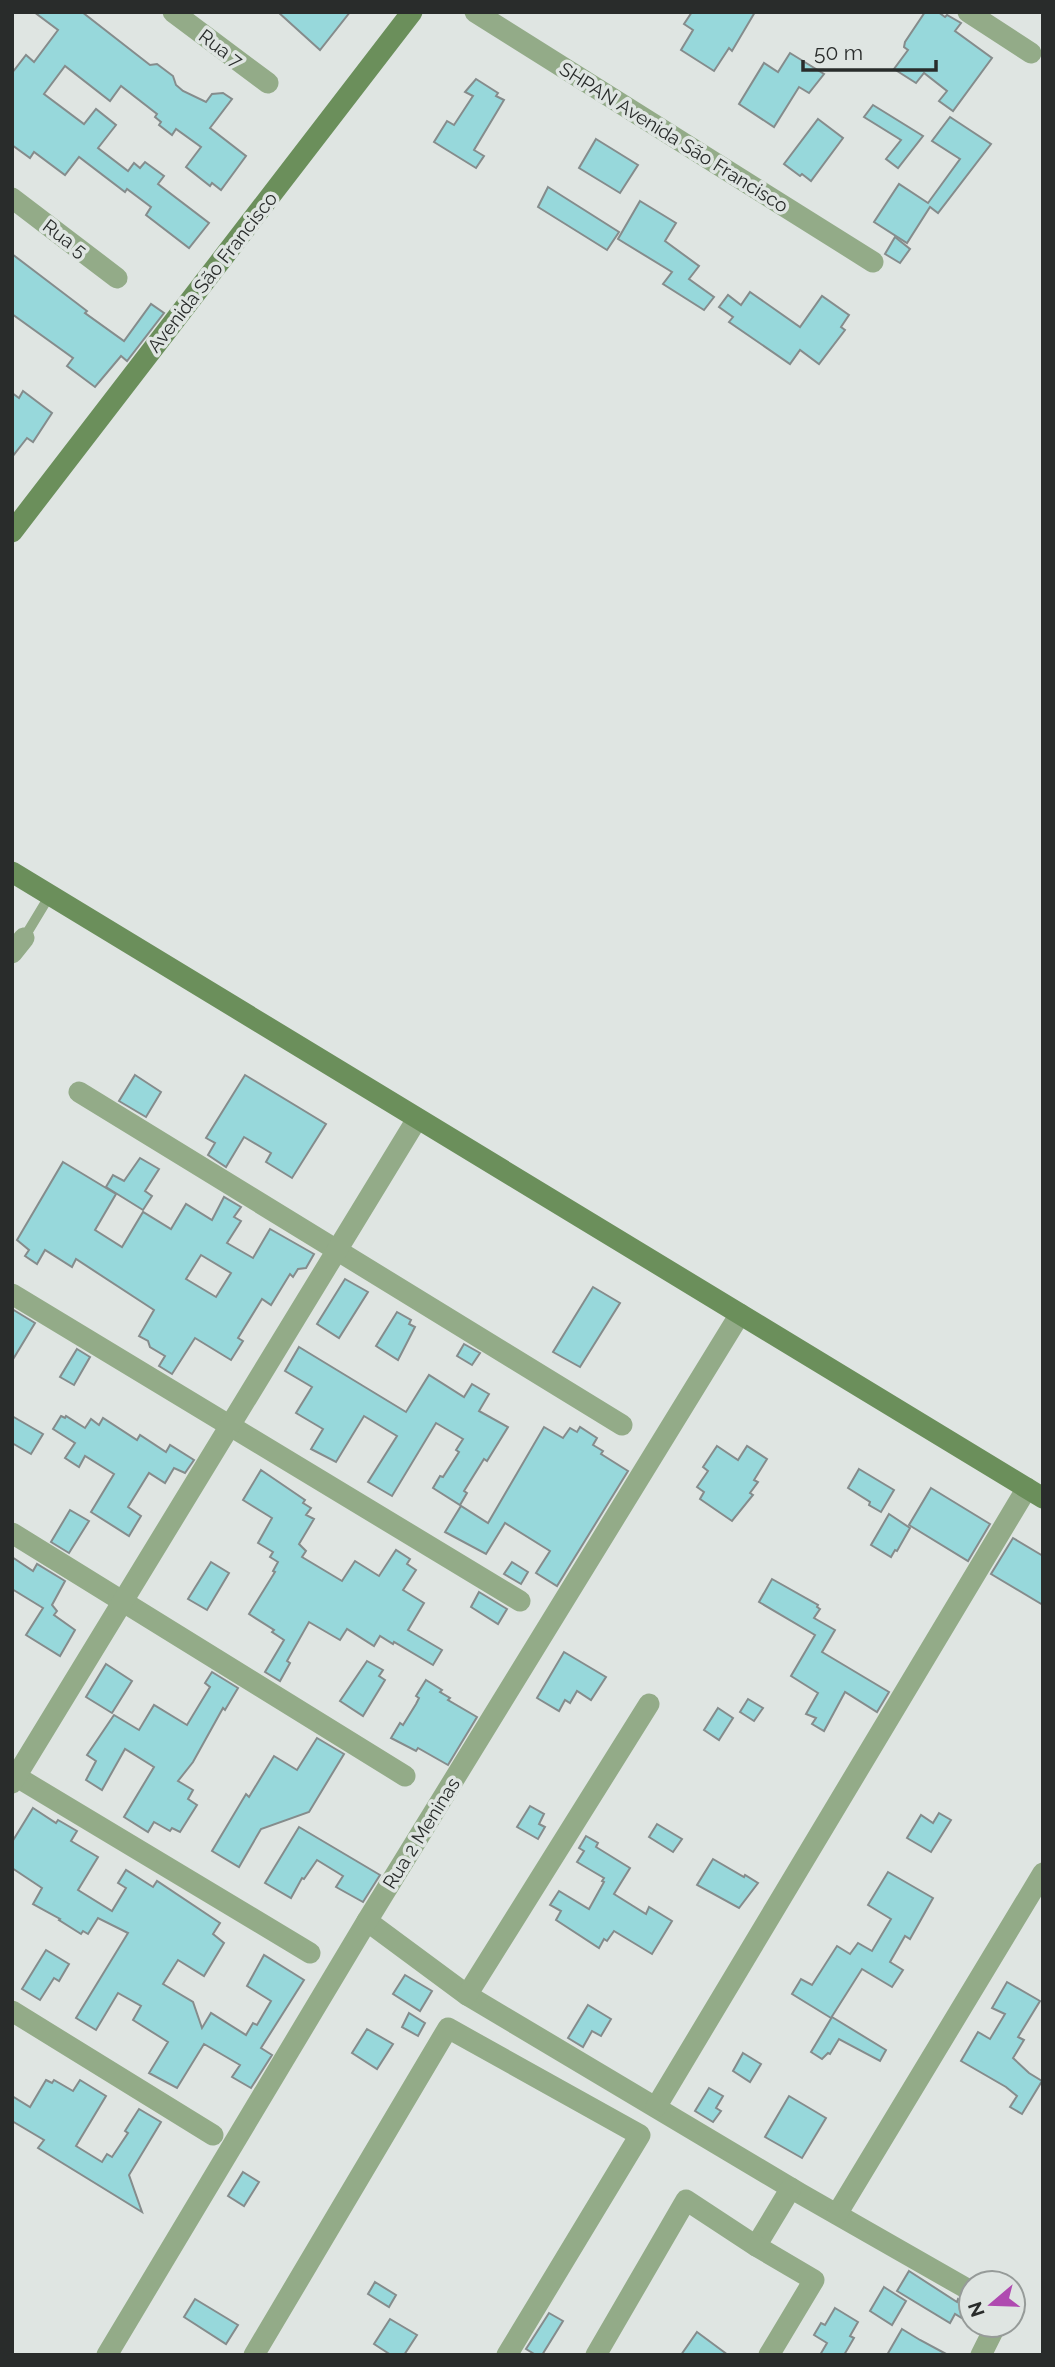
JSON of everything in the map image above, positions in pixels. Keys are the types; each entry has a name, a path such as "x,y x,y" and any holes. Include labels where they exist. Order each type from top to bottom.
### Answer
{"main road":[{"name":"Avenida São Francisco","path":"12,532 412,12"},
{"path":"12,872 1035,1493"}],"street":[{"name":"Rua 7","path":"173,12 268,83"},
{"name":"SHPAN Avenida São Francisco","path":"475,12 873,262"},
{"path":"968,12 1031,52"},
{"name":"Rua 5","path":"12,198 117,278"},
{"path":"79,1092 622,1425"},
{"path":"310,1953 14,1778 417,1119"},
{"path":"12,1294 520,1601"},
{"name":"Rua 2 Meninas","path":"107,2355 367,1921 740,1314"},
{"path":"656,2107 1035,1493"},
{"path":"12,1532 405,1776"},
{"path":"467,1994 649,1704"},
{"path":"837,2214 1043,1873"},
{"path":"367,1921 486,2006 791,2188 957,2283"},
{"path":"465,2038 486,2006"},
{"path":"12,2011 213,2135"},
{"path":"254,2355 448,2028 640,2134 507,2355"},
{"path":"756,2246 791,2188"},
{"path":"596,2355 687,2200 756,2246 814,2280 769,2355"},
{"path":"981,2355 989,2339"}],"lane":[{"path":"18,946 50,895"}],"building":[{"path":"34,12 82,12 150,65 157,64 173,76 176,85 183,91 206,102 212,94 223,93 232,99 210,128 246,156 221,190 212,183 210,186 186,167 201,147 176,129 172,135 159,125 161,122 155,117 157,114 121,86 110,101 65,66 44,94 84,124 96,109 116,125 98,148 128,171 134,163 140,168 145,162 164,176 158,184 209,223 189,248 146,215 151,207 127,189 125,192 79,157 65,175 34,152 30,158 12,145 12,73 26,55 34,62 58,30"},
{"path":"278,12 350,12 320,50"},
{"path":"692,12 755,12 732,51 729,48 714,71 681,50 693,30 684,24"},
{"path":"925,12 938,12 961,23 955,31 992,58 953,111 939,101 947,91 924,73 916,83 894,69 908,50 904,47 905,42"},
{"path":"790,53 824,74 809,93 799,87 774,127 739,104 764,63 778,72"},
{"path":"476,79 504,100 474,150 484,156 476,168 434,142 447,121 454,125 473,96 465,92"},
{"path":"873,105 923,136 898,168 886,159 901,140 864,117"},
{"path":"950,117 991,144 938,213 930,207 907,243 874,222 899,184 928,203 960,159 932,141"},
{"path":"818,119 843,138 811,181 784,164"},
{"path":"596,139 638,165 620,193 579,168"},
{"path":"548,187 619,232 607,250 538,207"},
{"path":"640,201 676,223 665,241 699,266 689,279 714,297 704,310 663,284 672,272 618,239"},
{"path":"895,237 910,249 900,263 885,254"},
{"path":"12,254 124,341 151,304 164,313 127,361 121,356 95,387 67,366 73,358 12,314"},
{"path":"750,292 800,327 822,296 849,315 841,327 845,330 819,364 800,350 790,364 729,322 733,317 719,307 728,295 741,305"},
{"path":"23,391 52,413 33,442 27,438 12,457 12,393 19,398"},
{"path":"135,1075 161,1092 146,1117 119,1101"},
{"path":"245,1075 326,1124 292,1178 266,1162 271,1153 244,1137 226,1167 208,1155 215,1143 206,1138"},
{"path":"140,1158 159,1169 145,1191 152,1196 143,1210 106,1187 113,1175 124,1181"},
{"path":"63,1162 116,1194 95,1230 122,1247 143,1212 171,1229 186,1204 212,1220 224,1197 241,1207 234,1217 241,1221 227,1243 253,1258 270,1229 314,1254 306,1268 298,1269 293,1277 290,1274 271,1305 262,1299 238,1338 243,1341 231,1360 195,1338 172,1374 159,1366 165,1356 139,1336 154,1310 76,1259 72,1267 45,1250 37,1264 25,1256 29,1250 17,1240","holes":["201,1255 231,1273 216,1297 186,1279"]},
{"path":"345,1279 368,1292 339,1338 317,1324"},
{"path":"593,1287 620,1303 580,1367 553,1352"},
{"path":"12,1309 35,1323 12,1361"},
{"path":"397,1312 411,1320 409,1324 415,1327 398,1360 376,1346"},
{"path":"464,1344 480,1353 472,1365 457,1356"},
{"path":"299,1347 406,1412 429,1375 464,1397 472,1384 489,1394 479,1411 508,1427 464,1491 467,1493 460,1505 433,1488 459,1452 456,1450 463,1439 436,1423 392,1496 368,1482 397,1436 364,1416 336,1462 311,1449 323,1429 296,1413 312,1387 285,1371"},
{"path":"77,1349 90,1357 74,1385 60,1377"},
{"path":"12,1416 43,1434 31,1454 12,1443"},
{"path":"61,1416 66,1416 85,1428 91,1419 99,1425 103,1418 137,1440 140,1435 166,1452 170,1445 194,1460 185,1473 174,1468 165,1483 149,1473 128,1507 141,1516 129,1536 91,1512 114,1474 85,1456 79,1467 65,1458 75,1443 53,1429"},
{"path":"544,1427 563,1438 570,1428 577,1432 580,1427 597,1438 593,1445 603,1451 601,1454 628,1471 557,1586 536,1573 550,1551 505,1523 486,1554 445,1532 461,1506 488,1523"},
{"path":"717,1446 738,1460 747,1446 767,1459 754,1480 758,1482 750,1493 753,1495 732,1521 700,1499 704,1492 697,1487 708,1471 703,1467"},
{"path":"859,1469 894,1490 881,1512 848,1488"},
{"path":"261,1470 305,1500 303,1503 311,1508 306,1515 314,1519 299,1544 306,1551 302,1557 342,1581 355,1561 379,1576 396,1550 410,1559 407,1564 416,1570 403,1590 424,1603 408,1630 442,1650 433,1665 380,1636 374,1646 347,1629 340,1640 309,1622 287,1661 290,1663 280,1681 265,1672 284,1640 249,1614 275,1572 273,1571 278,1562 270,1557 273,1552 258,1543 272,1518 243,1500"},
{"path":"931,1488 990,1524 968,1561 909,1525"},
{"path":"70,1510 89,1521 69,1553 51,1542"},
{"path":"889,1514 910,1528 891,1557 871,1545"},
{"path":"1013,1538 1043,1556 1043,1605 991,1574"},
{"path":"12,1557 33,1571 37,1564 65,1581 52,1605 57,1611 54,1615 75,1630 60,1656 26,1635 43,1608 12,1589"},
{"path":"211,1562 229,1573 207,1610 188,1599"},
{"path":"512,1562 528,1572 521,1584 504,1574"},
{"path":"772,1579 818,1605 820,1609 814,1618 835,1630 822,1652 889,1692 877,1712 845,1692 824,1731 812,1724 816,1718 806,1714 818,1693 791,1676 815,1635 759,1602"},
{"path":"479,1592 507,1609 498,1624 471,1607"},
{"path":"564,1652 606,1677 591,1700 577,1691 570,1703 565,1700 559,1711 537,1698"},
{"path":"367,1661 383,1670 379,1676 385,1680 363,1716 340,1701"},
{"path":"106,1664 132,1681 112,1713 86,1697"},
{"path":"212,1672 238,1688 225,1710 223,1708 193,1762 178,1781 193,1790 188,1799 197,1805 180,1832 172,1828 170,1831 154,1822 148,1832 124,1817 154,1767 125,1749 102,1790 86,1780 96,1761 87,1755 114,1715 139,1730 154,1705 187,1725 210,1687 205,1683"},
{"path":"426,1680 442,1690 440,1692 450,1698 448,1700 477,1717 448,1765 418,1748 416,1751 391,1738 416,1704 419,1698 416,1696"},
{"path":"748,1699 763,1708 754,1721 740,1712"},
{"path":"718,1708 733,1718 719,1740 704,1730"},
{"path":"317,1738 344,1754 309,1812 261,1829 239,1867 212,1851 246,1794 249,1797 274,1756 297,1770"},
{"path":"530,1806 544,1814 539,1824 545,1827 538,1839 517,1827"},
{"path":"33,1808 56,1823 58,1820 77,1831 71,1841 98,1857 78,1890 112,1911 126,1888 118,1883 126,1870 153,1887 157,1881 220,1923 213,1934 224,1943 204,1976 178,1960 163,1984 193,2002 202,2028 211,2013 246,2035 253,2023 257,2025 271,2001 247,1986 264,1955 304,1980 261,2048 272,2055 251,2088 232,2077 240,2065 204,2044 177,2088 149,2073 168,2042 133,2020 141,2006 118,1993 96,2030 76,2018 128,1933 98,1918 88,1934 83,1931 81,1934 33,1904 42,1888 12,1868 12,1842"},
{"path":"939,1813 951,1820 931,1852 907,1838 921,1815 933,1823"},
{"path":"657,1824 682,1839 673,1852 649,1837"},
{"path":"299,1827 380,1875 363,1902 336,1887 343,1876 317,1860 304,1879 302,1878 291,1898 265,1883"},
{"path":"586,1836 598,1843 596,1847 630,1868 614,1894 646,1914 649,1907 672,1921 652,1954 614,1931 607,1941 604,1939 599,1948 556,1920 561,1911 550,1905 559,1891 589,1909 604,1882 604,1878 577,1862 584,1851 579,1848"},
{"path":"713,1859 758,1883 739,1908 697,1885"},
{"path":"888,1872 933,1898 910,1939 905,1936 890,1962 903,1970 892,1987 862,1969 831,2018 792,1994 801,1979 812,1985 837,1946 850,1954 858,1943 872,1951 891,1919 868,1905"},
{"path":"46,1950 69,1964 59,1981 54,1978 40,2000 22,1989"},
{"path":"405,1975 432,1991 420,2011 393,1994"},
{"path":"1007,1982 1040,2001 1018,2037 1024,2040 1013,2058 1042,2081 1022,2114 1010,2107 1017,2096 961,2061 978,2032 990,2039 1005,2014 992,2008"},
{"path":"588,2005 611,2019 601,2036 592,2031 583,2047 568,2038"},
{"path":"409,2013 425,2023 418,2036 402,2027"},
{"path":"832,2017 886,2050 880,2061 839,2039 830,2054 822,2059 811,2052"},
{"path":"367,2029 393,2044 377,2069 352,2053"},
{"path":"743,2053 761,2064 750,2082 733,2071"},
{"path":"46,2080 52,2083 54,2080 73,2091 80,2080 106,2096 76,2146 102,2162 107,2154 112,2157 128,2133 125,2131 139,2109 161,2122 129,2175 142,2212 38,2148 44,2140 12,2121 12,2096 30,2107"},
{"path":"709,2088 723,2096 716,2108 721,2111 713,2122 695,2111"},
{"path":"789,2096 826,2118 802,2158 765,2137"},
{"path":"243,2172 259,2182 244,2206 228,2196"},
{"path":"909,2271 957,2302 957,2315 955,2314 950,2323 897,2291"},
{"path":"375,2282 396,2295 389,2307 368,2294"},
{"path":"884,2287 906,2301 892,2325 870,2311"},
{"path":"195,2299 238,2325 226,2344 184,2317"},
{"path":"835,2308 858,2322 850,2336 854,2338 844,2355 820,2355 827,2343 814,2335 821,2323 825,2325"},
{"path":"549,2313 563,2321 542,2355 536,2355 526,2349"},
{"path":"390,2319 417,2335 404,2355 391,2355 374,2344"},
{"path":"902,2329 920,2340 948,2355 887,2355"},
{"path":"697,2332 728,2355 681,2355"}]}
